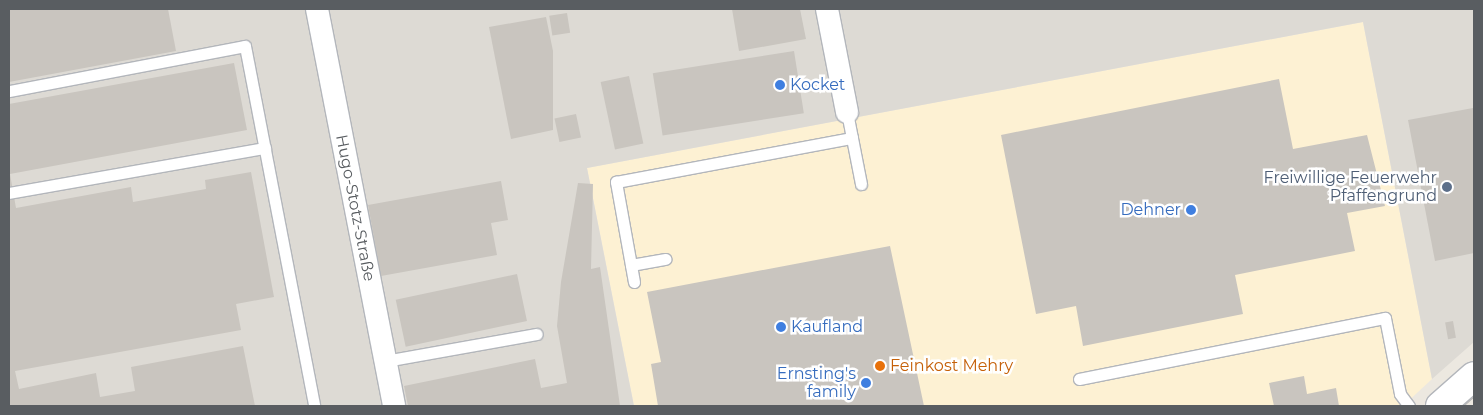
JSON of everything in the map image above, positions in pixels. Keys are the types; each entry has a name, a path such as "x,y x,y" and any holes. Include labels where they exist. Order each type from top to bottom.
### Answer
{"main road":[{"path":"1440,406 1474,376"}],"street":[{"name":"Hugo-Stotz-Straße","path":"317,9 394,406"},
{"path":"827,9 847,112"}],"lane":[{"path":"9,91 245,46 314,406"},
{"path":"847,112 861,184"},
{"path":"634,282 616,182 852,138"},
{"path":"9,193 265,148"},
{"path":"631,265 665,259"},
{"path":"1079,379 1385,318 1400,394 1409,406"},
{"path":"385,362 537,334"}],"shaded area":[{"path":"9,9 1474,9 1474,342 1432,379 1363,22 587,168 634,406 9,406"},
{"path":"1363,22 1432,379 1403,406 634,406 587,168"}],"building":[{"path":"9,9 168,9 176,51 9,82"},
{"path":"732,9 800,9 806,39 739,51"},
{"path":"567,13 570,33 552,36 549,16"},
{"path":"546,17 553,51 553,130 511,139 489,27"},
{"path":"794,51 804,113 663,136 653,73"},
{"path":"234,63 247,130 10,174 16,208 131,187 133,202 206,189 205,180 251,172 274,297 236,304 241,330 15,371 19,389 96,373 100,397 135,391 131,367 243,346 255,406 9,406 9,104"},
{"path":"629,76 643,143 615,150 601,82"},
{"name":"Dehner","path":"1279,79 1293,149 1367,135 1385,206 1347,213 1355,251 1235,275 1243,314 1083,346 1076,306 1036,314 1001,135"},
{"name":"Freiwillige Feuerwehr Pfaffengrund","path":"1473,108 1474,253 1435,261 1408,120"},
{"path":"576,114 581,137 559,142 554,119"},
{"path":"501,181 508,220 491,223 497,255 381,276 368,205"},
{"path":"578,183 593,184 591,269 600,267 620,406 408,406 404,386 535,359 541,388 567,383 557,326 561,282"},
{"name":"Kaufland","path":"890,246 924,406 658,406 651,364 661,362 647,292"},
{"path":"517,274 527,321 406,347 396,300"},
{"path":"1453,321 1456,338 1448,339 1445,322"},
{"path":"1304,376 1307,394 1336,388 1339,406 1274,406 1269,383"}],"tram line":[{"path":"1463,406 1474,396"}],"place":[{"name":"Kocket","path":"780,85"},
{"name":"Freiwillige Feuerwehr Pfaffengrund","path":"1447,187"},
{"name":"Dehner","path":"1191,210"},
{"name":"Kaufland","path":"781,327"},
{"name":"Feinkost Mehry","path":"880,366"},
{"name":"Ernsting's family","path":"866,383"}]}
